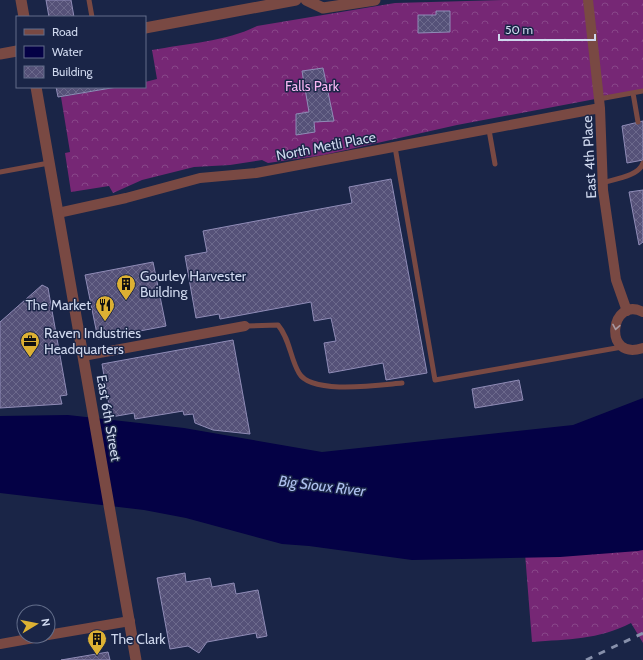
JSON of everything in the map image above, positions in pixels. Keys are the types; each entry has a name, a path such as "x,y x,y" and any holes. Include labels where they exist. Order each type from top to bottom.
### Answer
{"street":[{"path":"21,0 24,16"},
{"path":"146,28 296,0"},
{"path":"306,0 323,8 375,0"},
{"name":"East 4th Place","path":"588,0 600,104 602,183 616,280 627,311"},
{"path":"0,54 16,51"},
{"name":"East 6th Street","path":"36,88 136,660"},
{"name":"North Metli Place","path":"58,213 126,198 200,178 256,173 395,148 489,130 600,104"},
{"path":"643,312 633,310 627,311 617,319 614,331 615,337 623,347 636,350 643,348"},
{"path":"83,356 245,326"},
{"path":"56,635 130,621"},
{"path":"0,644 16,641"}],"lane":[{"path":"89,0 92,16"},
{"path":"600,104 633,93 643,92"},
{"path":"633,93 638,122"},
{"path":"489,130 495,164"},
{"path":"395,148 435,380 623,347"},
{"path":"0,172 49,163"},
{"path":"602,183 635,173 642,168 643,163"},
{"path":"245,326 278,325 284,332 299,374 309,382 334,387 402,384"}],"green space":[{"name":"Falls Park","path":"503,0 643,0 643,90 457,125 324,155 268,163 262,160 230,165 194,167 142,180 113,193 109,186 71,192 65,153 70,152 61,97 111,88 146,88 146,82 157,79 152,50 220,39 257,26 395,3"},
{"path":"643,431 643,643 631,623 619,629 595,636 532,642 518,464"}],"water":[{"name":"Big Sioux River","path":"643,398 643,550 638,551 560,557 412,560 309,546 282,544 186,518 144,510 0,493 0,416 68,415 184,428 322,452 573,425"}],"building":[{"path":"46,0 71,0 74,16 49,16"},
{"path":"436,11 450,11 450,32 418,33 418,15 436,15"},
{"path":"323,68 334,121 314,122 315,132 296,135 296,114 309,112 302,71"},
{"path":"56,88 111,88 58,97"},
{"path":"643,121 643,160 627,163 622,126"},
{"path":"391,179 427,373 386,380 383,363 329,373 324,343 336,341 331,318 314,321 311,302 220,319 219,314 196,318 185,256 207,252 203,231 352,203 349,187"},
{"path":"643,190 643,242 639,245 629,192"},
{"name":"Gourley Harvester Building","path":"153,262 166,326 98,339 85,275"},
{"name":"Raven Industries Headquarters","path":"42,285 48,288 67,395 60,396 62,404 0,408 0,322"},
{"path":"233,340 250,434 213,430 195,423 193,414 184,415 183,411 135,419 134,413 111,417 102,364"},
{"path":"519,380 523,400 475,408 472,389"},
{"path":"185,573 186,582 210,578 212,587 234,583 236,594 258,590 267,636 257,638 256,633 207,642 199,653 188,646 170,649 157,578"},
{"name":"The Clark","path":"108,652 110,660 61,660"}],"railway":[{"path":"586,660 643,633"}],"place":[{"name":"Gourley Harvester Building","path":"126,301"},
{"name":"The Market","path":"105,322"},
{"name":"Raven Industries Headquarters","path":"30,358"},
{"name":"The Clark","path":"97,656"}]}
